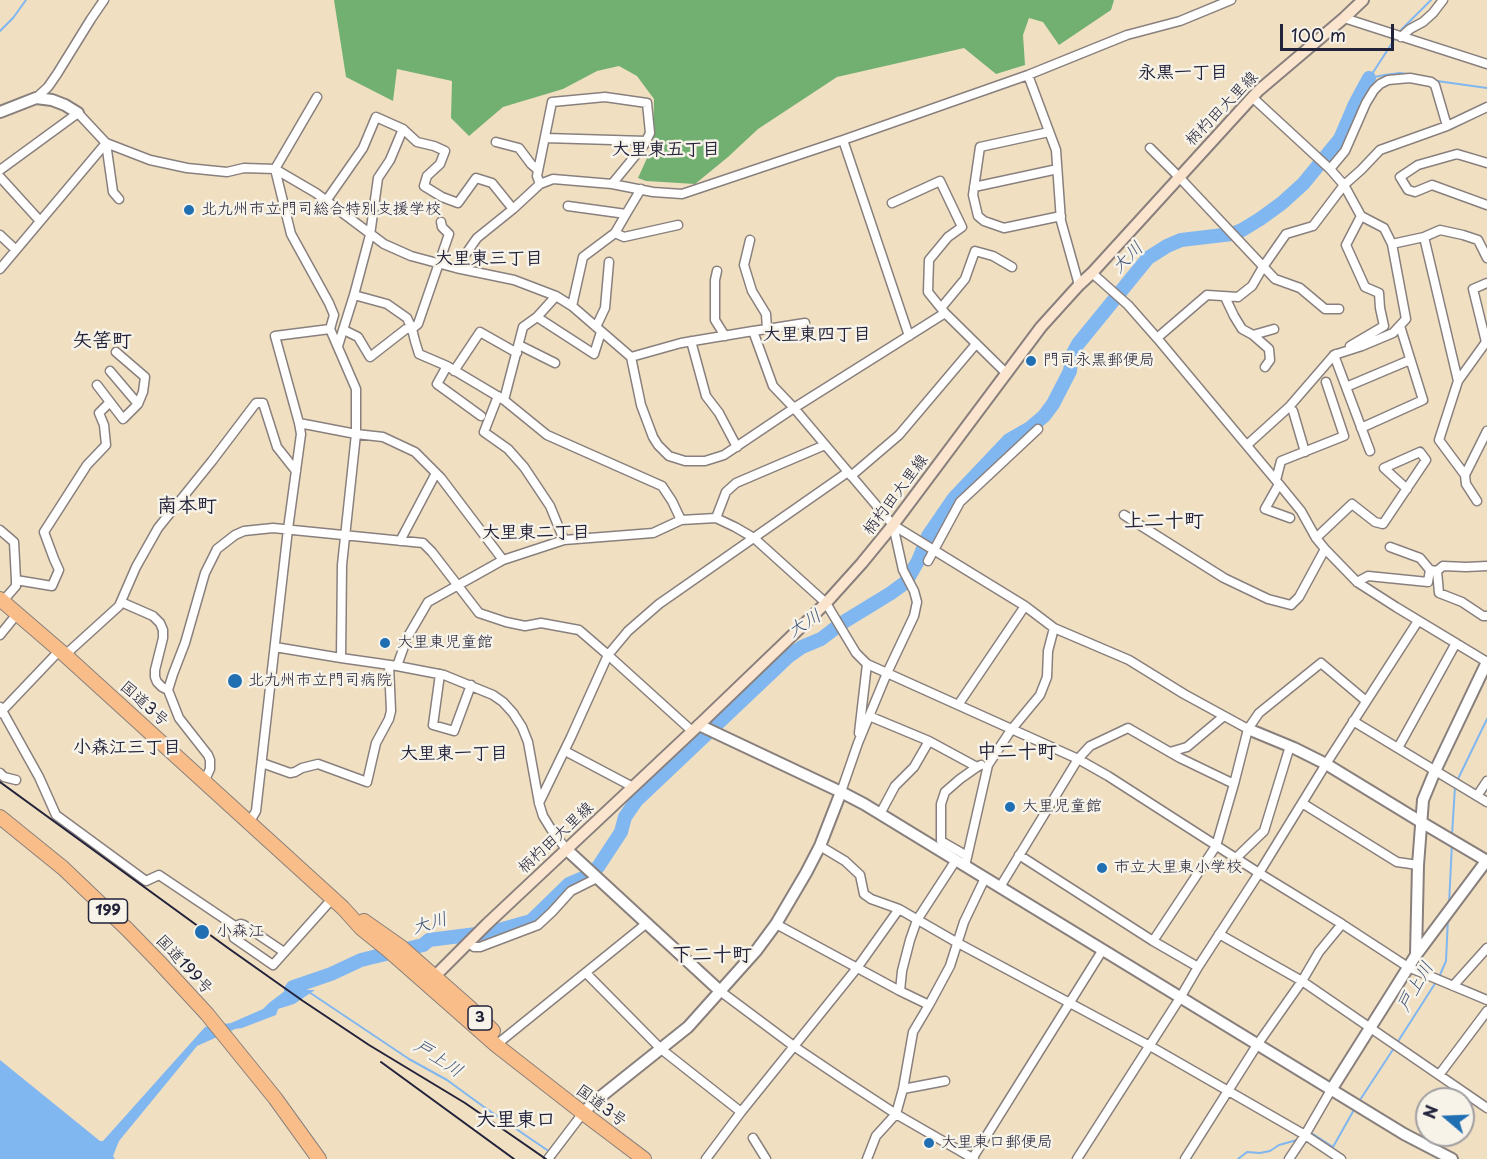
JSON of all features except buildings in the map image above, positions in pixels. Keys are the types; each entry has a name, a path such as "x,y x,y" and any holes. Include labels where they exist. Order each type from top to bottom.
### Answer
{"highway":[{"name":"国道3号","path":"2,600 332,899 401,947 411,964"},
{"name":"国道199号","path":"0,817 63,868 127,929 207,1014 275,1098 319,1159"},
{"name":"国道3号","path":"343,908 361,928 387,949 469,1007 499,1042 538,1078 644,1159"}],"main road":[{"name":"柄杓田大里線","path":"430,980 826,603 893,525 1041,327 1252,97 1364,0"}],"street":[{"path":"0,112 36,98 48,87 104,0"},
{"path":"456,268 477,238 540,184 553,179 612,184 682,194 1028,75 1127,35 1180,21 1231,0"},
{"path":"1401,37 1423,22 1443,0"},
{"path":"1344,18 1487,64"},
{"path":"1028,75 1056,150 1061,216 1079,285"},
{"path":"1330,169 1345,151 1374,90 1388,80 1410,78 1431,82 1435,85 1447,126"},
{"path":"317,97 275,170 291,234 329,303 334,315 330,329 356,389 356,434 342,565 341,658"},
{"path":"540,184 537,176 552,102 605,97 647,103 650,133 612,184"},
{"path":"1252,97 1330,169 1344,185 1361,216 1384,228 1392,244 1406,319 1393,333 1334,355"},
{"path":"36,98 59,102 78,113 106,143 150,160 187,168 227,172 244,168 275,170 316,193 384,244 411,256 514,280 556,296 572,306 631,357 641,405 653,437 669,456 685,461 705,461 724,455 909,336 943,310 965,279 975,251 993,256 1012,267"},
{"path":"1157,338 1207,295 1238,297 1252,286 1286,234 1312,226 1344,185 1380,150 1447,126 1487,107"},
{"path":"0,171 78,113"},
{"path":"326,201 363,148 376,117 404,129 417,142 445,151 440,164 428,176 424,186 458,203 476,178 492,183 513,209"},
{"path":"338,346 370,235 378,178 390,160 404,129"},
{"path":"1049,132 980,147 973,195 978,216 984,221 1004,228 1061,216"},
{"path":"545,138 645,141"},
{"path":"843,140 909,336"},
{"path":"496,142 519,148 538,170"},
{"path":"106,143 113,192 119,199"},
{"path":"0,269 106,143"},
{"path":"1150,148 1275,279 1300,288 1325,309 1339,309"},
{"path":"1487,163 1457,154 1418,165 1400,177 1408,190 1415,192 1432,185 1487,205"},
{"path":"974,187 1053,170"},
{"path":"0,177 40,221"},
{"path":"892,203 940,181 962,227 948,237 929,260 928,292 1007,374"},
{"path":"572,306 583,257 615,233 641,189"},
{"path":"568,206 626,214"},
{"path":"1247,445 1289,407 1334,355 1384,326 1379,292 1365,287 1346,245 1361,216"},
{"path":"344,330 358,338 370,357 406,329 412,329 418,324 449,234 442,227 441,222"},
{"path":"615,233 624,237 678,225"},
{"path":"1392,244 1424,237 1440,230 1478,240 1487,258"},
{"path":"0,235 16,250"},
{"path":"1424,237 1458,381"},
{"path":"750,240 744,264 752,291 766,314 767,329"},
{"path":"537,316 594,354 605,308 609,262"},
{"path":"717,271 715,280 716,320 725,336"},
{"path":"1092,273 1128,305 1157,338 1301,512 1325,549 1357,582 1487,662 1423,800 1418,865 1416,954"},
{"path":"1466,475 1439,440 1458,381 1486,342 1473,289 1487,283"},
{"path":"354,295 387,304 407,318 419,354 450,368 501,398 547,435 662,486 681,520"},
{"path":"556,296 523,327 501,398 484,432 508,449 524,467 549,506 564,540"},
{"path":"1225,297 1242,328 1269,349 1270,360 1265,367"},
{"path":"631,357 691,341 805,323"},
{"path":"1361,428 1423,400 1400,326"},
{"path":"249,823 256,811 301,434 275,336 330,329"},
{"path":"1253,335 1274,329"},
{"path":"753,331 773,386 893,525 1025,606 1054,628 1129,660 1184,694 1248,729 1326,764 1487,861 1416,954 1289,1159"},
{"path":"481,416 437,384 480,332 555,363"},
{"path":"691,341 706,396 719,413 737,447"},
{"path":"539,803 608,655 628,631 659,603 849,474 900,435 976,344"},
{"path":"97,385 123,419 138,404 143,392 145,377 116,352"},
{"path":"1334,355 1370,451"},
{"path":"1346,387 1410,360"},
{"path":"110,371 138,404"},
{"path":"1290,518 1265,509 1277,482 1281,461 1344,436 1326,382"},
{"path":"16,580 52,586 59,570 44,532 87,465 106,445 104,425 99,413 110,402"},
{"path":"235,926 159,875 146,881 56,815 39,777 1,711 62,652 114,611 121,602 136,567 158,528 256,403 263,403 277,447 296,471"},
{"path":"1293,411 1305,452"},
{"path":"299,423 382,437 415,452 441,478 503,560"},
{"path":"928,561 960,502 1038,429"},
{"path":"1477,501 1466,484 1466,475 1487,430"},
{"path":"716,518 726,492 736,483 825,445"},
{"path":"1316,538 1353,504 1375,522 1383,524 1407,489 1426,460 1420,452 1384,468 1407,489"},
{"path":"400,541 436,473"},
{"path":"1124,515 1224,578 1268,599 1291,605 1299,597 1325,549"},
{"path":"262,763 290,773 318,764 367,782 376,743 389,719 393,665 428,602 503,560 564,540 653,533 681,520 716,518 754,538 826,603 856,653 867,664 1077,759 1108,776 1408,967 1487,1000"},
{"path":"548,1159 594,1102 688,1027 756,951 776,924 820,846 869,716 914,616 917,602 903,570 893,525"},
{"path":"204,782 210,769 210,760 179,718 168,690 206,573 217,549 244,531 273,528 423,543 479,613 525,626 541,623 579,630 695,728 842,792 962,861"},
{"path":"0,530 14,542 16,580 16,586 2,600"},
{"path":"1390,547 1420,558 1434,571 1439,593 1462,602 1483,616 1487,616"},
{"path":"1357,582 1368,576 1428,582 1434,571 1443,566 1487,566"},
{"path":"121,602 153,616 160,623 163,638 155,677 157,682 168,690"},
{"path":"958,705 1025,606"},
{"path":"0,635 17,614"},
{"path":"1077,1159 1418,621"},
{"path":"900,991 902,971 917,920 962,861 988,765 1043,688 1047,677 1048,651 1054,628"},
{"path":"1398,748 1456,643"},
{"path":"275,647 440,674 471,685 503,702 522,727 528,742 539,803 547,823 566,849 720,991 795,1047 896,1114 973,1159 1102,951"},
{"path":"1153,941 1216,846 1248,729 1259,713 1321,663 1366,701"},
{"path":"858,743 867,664"},
{"path":"440,674 433,725 454,731 471,685"},
{"path":"869,716 928,741 977,767"},
{"path":"1170,752 1187,747 1224,716"},
{"path":"1353,721 1487,802"},
{"path":"1000,887 1077,759 1090,746 1128,728 1234,784"},
{"path":"880,814 895,786 914,767 928,741"},
{"path":"1236,858 1264,831 1290,746"},
{"path":"565,751 633,786"},
{"path":"992,759 977,767 945,792 941,804 940,841 962,861 985,878 1257,1046 1404,1134 1452,1159"},
{"path":"0,773 4,777 16,780"},
{"path":"1478,796 1487,781"},
{"path":"1302,802 1397,862 1418,865"},
{"path":"820,846 845,861 860,875 864,894 870,898 899,909 1150,1046 1341,1159"},
{"path":"1019,855 1153,941 1198,967"},
{"path":"468,942 474,947 480,947 538,925 571,891 594,875"},
{"path":"867,1159 876,1136 896,1114 913,1032 950,966 956,942 985,878"},
{"path":"235,926 234,938 273,965 332,899"},
{"path":"706,1159 857,968 899,909"},
{"path":"499,1042 647,923"},
{"path":"235,926 241,924 247,927 284,952"},
{"path":"776,924 929,1005"},
{"path":"1185,1159 1319,952 1342,924"},
{"path":"1219,934 1302,981 1487,1108"},
{"path":"1453,986 1487,948"},
{"path":"586,973 661,1049 741,1112"},
{"path":"1439,1075 1487,1011"},
{"path":"903,1089 945,1082"},
{"path":"753,1138 766,1159"}],"green space":[{"path":"334,0 1114,0 1111,10 1059,45 1043,22 1029,18 1023,35 1025,65 996,74 964,48 837,77 758,129 695,184 646,181 638,178 653,145 654,99 637,76 619,66 597,71 563,89 503,107 469,136 451,118 452,81 397,69 393,101 346,77"}],"water":[{"path":"322,970 304,984 301,990 315,990 294,1004 278,1009 276,1015 235,1029 197,1046 119,1141 113,1156 115,1159 0,1159 0,1060 100,1141 103,1141 205,1027 231,1023 263,1009 294,984"}],"waterway":[{"path":"0,31 26,0"},
{"name":"大川","path":"1399,32 1431,0"},
{"name":"大川","path":"1370,77 1396,37"},
{"path":"1369,78 1400,73 1408,74"},
{"name":"大川","path":"291,990 293,987 331,974 361,960 423,945 429,940 492,932 531,921 569,884 588,876 598,867 621,832 625,817 636,801 789,656 802,647 821,639 906,582 928,536 954,498 1009,440 1030,428 1044,416 1070,371 1072,355 1078,344 1148,258 1181,240 1232,234 1242,230 1282,203 1303,184 1340,139 1369,78"},
{"path":"1437,81 1487,88"},
{"name":"戸上川","path":"1457,781 1487,719"},
{"name":"戸上川","path":"1452,835 1455,787"},
{"name":"戸上川","path":"1449,904 1452,843"},
{"name":"戸上川","path":"1439,977 1446,961 1448,918"},
{"name":"戸上川","path":"1397,1043 1436,982"},
{"name":"戸上川","path":"300,986 409,1059 447,1080 550,1152"},
{"name":"戸上川","path":"1358,1103 1394,1048"},
{"name":"戸上川","path":"1311,1135 1313,1134 1333,1147 1355,1108"},
{"name":"戸上川","path":"1238,1159 1247,1152 1270,1151 1279,1145 1297,1140"}],"railway":[{"path":"0,782 303,1001 369,1045 465,1103 546,1159"},
{"path":"381,1062 514,1159"}],"place":[{"name":"北九州市立門司総合特別支援学校","path":"189,210"},
{"name":"門司永黒郵便局","path":"1031,361"},
{"name":"大里東児童館","path":"385,643"},
{"name":"北九州市立門司病院","path":"235,681"},
{"name":"大里児童館","path":"1010,807"},
{"name":"市立大里東小学校","path":"1102,868"},
{"name":"小森江","path":"202,932"},
{"name":"大里東口郵便局","path":"929,1143"}],"district":[{"name":"永黒一丁目","path":"1183,73"},
{"name":"大里東五丁目","path":"666,150"},
{"name":"大里東三丁目","path":"489,259"},
{"name":"大里東四丁目","path":"817,335"},
{"name":"矢筈町","path":"102,341"},
{"name":"南本町","path":"187,506"},
{"name":"上二十町","path":"1164,521"},
{"name":"大里東二丁目","path":"536,533"},
{"name":"小森江三丁目","path":"127,748"},
{"name":"中二十町","path":"1017,752"},
{"name":"大里東一丁目","path":"454,754"},
{"name":"下二十町","path":"712,955"},
{"name":"大里東口","path":"516,1120"}]}
